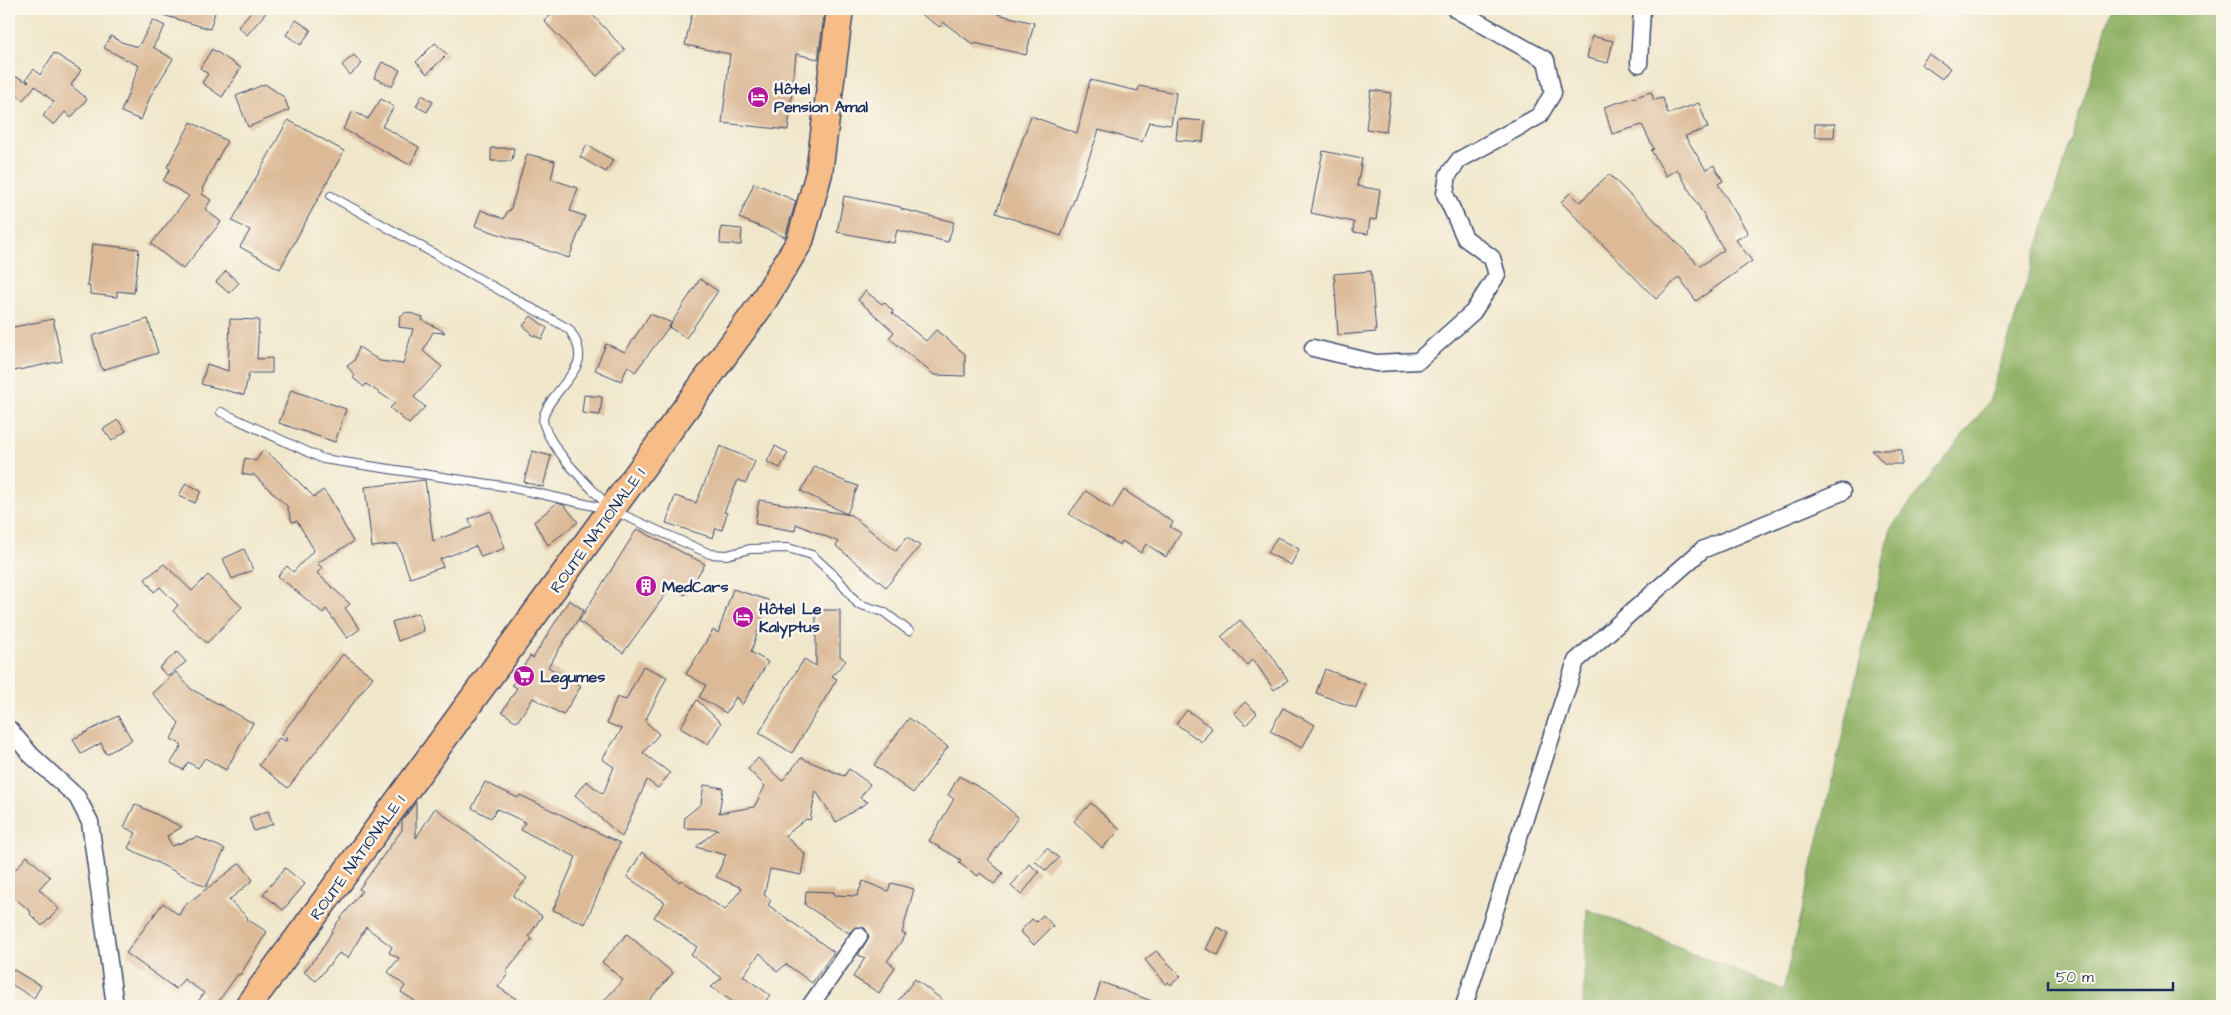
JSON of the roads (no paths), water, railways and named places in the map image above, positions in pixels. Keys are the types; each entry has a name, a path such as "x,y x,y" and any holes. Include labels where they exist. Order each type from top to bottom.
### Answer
{"main road":[{"name":"ROUTE NATIONALE 1","path":"249,1006 761,305 800,241 819,173 840,9"}],"street":[{"path":"1312,348 1376,363 1418,361 1473,312 1497,275 1492,258 1465,238 1445,194 1448,175 1459,160 1539,116 1553,93 1546,60 1455,9"},
{"path":"1639,64 1642,9"},
{"path":"1464,1006 1576,661 1702,550 1842,492"},
{"path":"9,729 31,755 77,797 90,822 115,1006"},
{"path":"810,1006 859,936"}],"lane":[{"path":"331,196 570,329 578,345 579,361 545,412 543,424 561,455 612,510"},
{"path":"221,412 323,459 510,487 612,510 710,554 727,555 750,549 788,548 812,555 837,578 858,604 884,612 910,631"}],"place":[{"name":"Hôtel Pension Amal","path":"758,97"},
{"name":"MedCars","path":"646,586"},
{"name":"Hôtel Le Kalyptus","path":"743,617"},
{"name":"Legumes","path":"524,676"}]}
